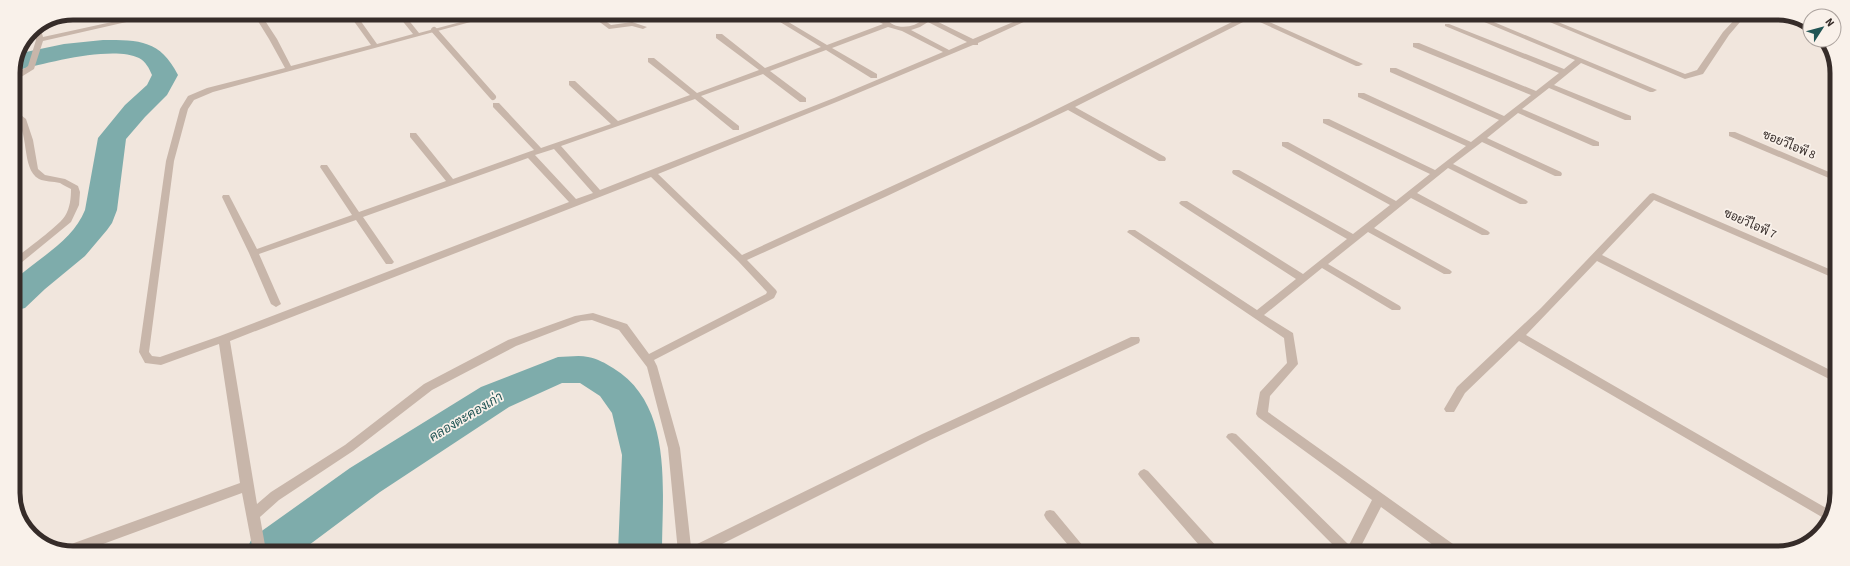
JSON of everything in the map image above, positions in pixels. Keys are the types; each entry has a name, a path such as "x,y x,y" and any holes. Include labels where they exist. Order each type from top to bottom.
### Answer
{"street":[{"path":"39,43 134,20"},
{"path":"261,20 273,39 289,69"},
{"path":"355,20 375,46"},
{"path":"405,20 417,35"},
{"path":"473,20 210,90 191,98 184,109 170,162 144,352 149,360 162,361 224,339 653,174 975,43 1025,20"},
{"path":"600,20 609,27 632,24 643,28"},
{"path":"781,20 828,47 874,76"},
{"path":"254,253 529,154 617,125 697,96 828,47 886,20 950,53"},
{"path":"904,28 920,26 924,20"},
{"path":"933,20 975,43"},
{"path":"741,258 882,195 1069,107 1242,20"},
{"path":"1263,20 1359,64"},
{"path":"1484,20 1653,90"},
{"path":"1548,20 1685,77 1700,72 1726,34 1739,20"},
{"path":"1447,25 1564,72"},
{"path":"20,75 31,67 39,43 38,33"},
{"path":"719,36 803,100"},
{"path":"1416,45 1536,94"},
{"path":"652,60 736,128"},
{"path":"1257,315 1580,60"},
{"path":"1394,70 1505,119"},
{"path":"572,83 617,125"},
{"path":"1548,85 1628,118"},
{"path":"1362,95 1472,146"},
{"path":"496,105 539,151"},
{"path":"1069,107 1162,159"},
{"path":"1517,110 1596,144"},
{"path":"20,117 22,119 29,140 34,170 42,177 62,181 75,188 76,198 72,213 68,220 20,259"},
{"path":"1326,121 1436,174"},
{"name":"ซอยวีไอพี 8","path":"1732,134 1830,175"},
{"path":"413,135 451,182"},
{"path":"1481,138 1558,174"},
{"path":"1285,144 1398,204"},
{"path":"555,145 599,194"},
{"path":"529,154 575,203"},
{"path":"1448,165 1523,202"},
{"path":"324,167 389,262"},
{"path":"1236,172 1354,239"},
{"path":"647,359 770,296 772,292 741,258 653,174"},
{"path":"1411,194 1485,233"},
{"name":"ซอยวีไอพี 7","path":"1596,256 1653,196 1830,273"},
{"path":"226,198 254,253 276,304"},
{"path":"1184,203 1304,279"},
{"path":"1367,228 1447,272"},
{"path":"1132,232 1289,336 1293,364 1264,395 1262,414 1445,546"},
{"path":"1450,409 1461,390 1545,310 1596,256 1830,375"},
{"path":"1322,264 1396,308"},
{"path":"252,516 276,496 349,448 428,387 512,344 580,318 593,316 622,327 652,366 674,448 684,546"},
{"path":"1518,336 1826,514"},
{"path":"224,339 252,516 259,546"},
{"path":"705,546 926,437 1135,340"},
{"path":"1232,437 1342,546"},
{"path":"1144,474 1208,546"},
{"path":"82,546 247,486"},
{"path":"1355,546 1379,498"},
{"path":"1050,515 1077,546"}],"lane":[{"path":"434,30 493,97"}],"waterway":[{"name":"คลองตะคองเก่า","path":"20,293 73,249 96,223 101,210 112,138 135,111 158,89 165,75 156,60 148,53 137,49 121,47 84,48 46,54 21,61"},
{"name":"คลองตะคองเก่า","path":"275,546 365,480 495,397 558,370 587,370 613,386 631,409 642,455 640,546"}]}
